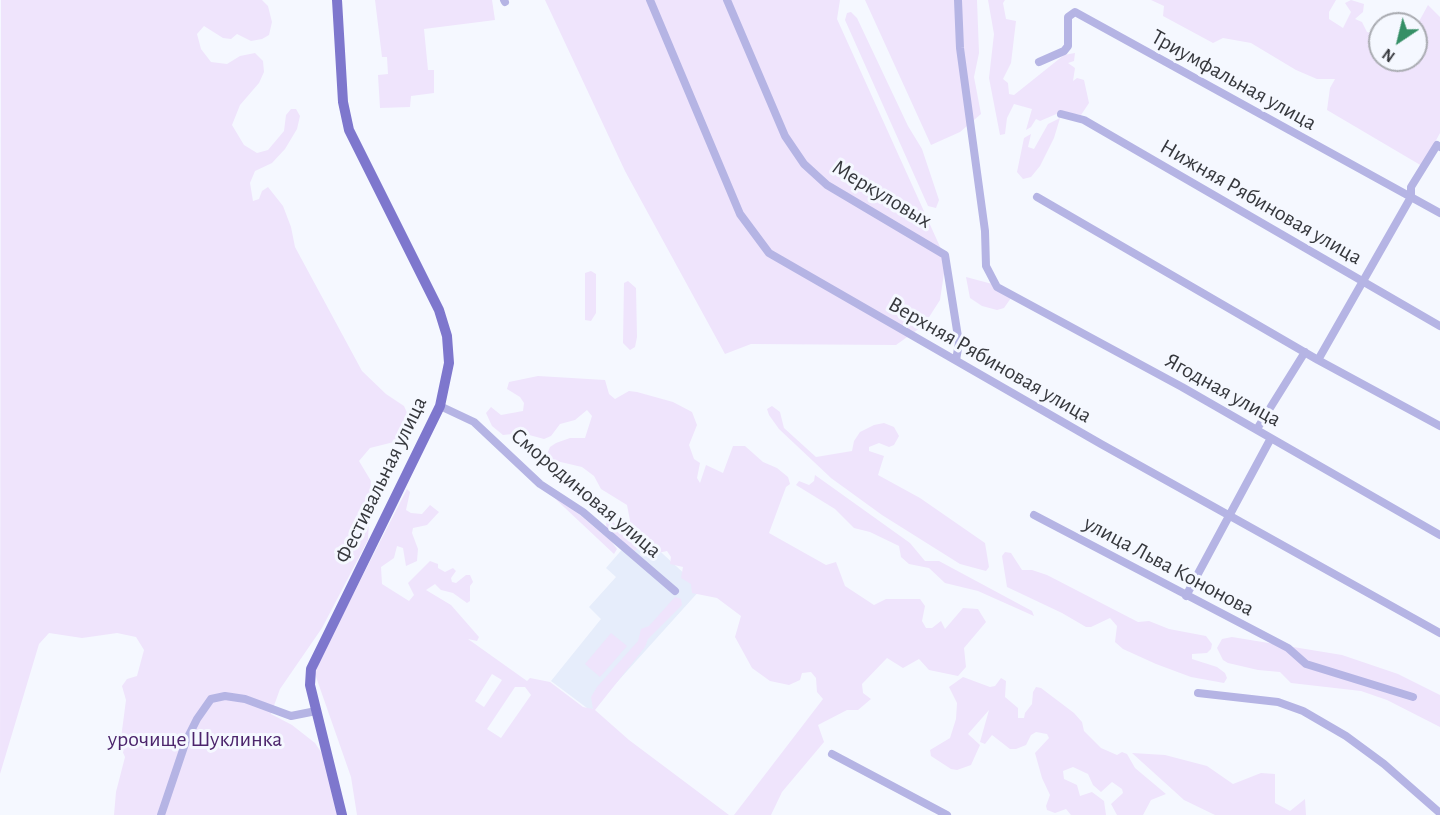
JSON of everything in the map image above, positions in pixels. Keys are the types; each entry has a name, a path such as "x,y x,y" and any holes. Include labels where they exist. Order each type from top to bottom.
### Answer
{"main road":[{"name":"Фестивальная улица","path":"337,0 342,92 349,130 439,310 447,336 449,363 440,406 311,669 310,685 342,815"}],"street":[{"name":"Верхняя Рябиновая улица","path":"650,0 740,214 769,253 788,266 1440,633"},
{"name":"Меркуловых","path":"727,0 785,136 804,164 827,185 939,249 945,255 959,343 956,360"},
{"name":"Ягодная улица","path":"958,0 960,48 985,231 986,266 990,276 1003,291 1257,429 1440,535"},
{"name":"Триумфальная улица","path":"1039,62 1065,51 1068,46 1068,17 1075,12 1440,213"},
{"name":"Нижняя Рябиновая улица","path":"1061,114 1084,120 1440,326"},
{"path":"1318,360 1411,197 1412,187 1437,145 1440,147"},
{"path":"1037,197 1318,360 1440,426"},
{"path":"1257,429 1305,352"},
{"name":"Смородиновая улица","path":"440,406 474,422 540,484 583,512 675,591"},
{"path":"1186,596 1272,438"},
{"name":"улица Льва Кононова","path":"1034,515 1288,648 1306,664 1413,697"},
{"path":"1198,693 1278,702 1303,711 1346,736 1384,764 1440,813"},
{"path":"161,815 186,741 197,719 211,699 225,696 245,699 291,716 316,711"},
{"path":"832,754 947,815"}],"shaded area":[{"path":"638,531 701,589 591,711 551,681 601,619 589,607 616,577 606,568"}],"green space":[{"name":"урочище Шуклинка","path":"1,0 262,0 268,6 272,22 269,35 262,39 251,41 237,34 231,39 223,38 204,26 197,34 201,49 211,62 227,64 240,56 255,53 263,61 264,72 259,83 240,105 232,125 244,145 257,153 268,150 284,131 286,115 291,109 296,109 300,116 297,129 285,149 272,163 255,171 250,183 253,201 259,199 262,191 268,187 283,206 295,247 362,371 386,394 404,406 411,422 394,442 370,448 359,461 371,481 368,540 322,628 280,689 271,714 292,725 315,743 323,755 338,815 114,815 116,792 125,757 120,746 126,700 122,686 127,679 137,676 144,650 136,637 117,633 82,638 49,633 39,644 0,774"},
{"path":"375,0 492,0 495,20 424,29 428,70 434,70 434,93 411,96 410,107 380,108 378,75 388,74 387,57 382,57"},
{"path":"545,0 840,0 837,19 946,260 940,300 924,325 896,345 751,344 725,354 625,171"},
{"path":"865,0 977,0 979,53 974,77 981,114 960,132 931,145"},
{"path":"988,0 1005,0 1003,3 1006,19 1016,21 1011,63 1003,79 1008,83 1009,94 1014,95 1064,55 1075,53 1074,61 1068,63 1075,68 1073,81 1077,78 1084,80 1089,103 1081,115 1061,112 1040,121 1036,119 1026,130 1032,109 1014,104 1007,118 1005,134 1000,135 989,78 994,34"},
{"path":"1151,0 1336,0 1329,12 1329,19 1343,28 1351,12 1345,3 1351,0 1364,4 1363,12 1355,19 1362,22 1368,32 1368,72 1428,72 1428,12 1424,12 1428,5 1440,17 1440,133 1422,166 1327,110 1330,88 1335,79 1317,79 1296,70 1251,43 1223,38 1213,43 1163,16 1164,6"},
{"path":"851,12 857,18 908,126 922,149 939,200 936,208 928,206 845,20 847,13"},
{"path":"1060,118 1054,138 1040,166 1031,177 1023,179 1017,172 1024,138 1031,134 1028,147 1034,149 1048,124"},
{"path":"591,271 596,274 596,313 591,321 585,320 585,273"},
{"path":"966,277 996,285 1011,298 1004,308 997,310 982,306 970,298"},
{"path":"628,281 636,288 637,337 635,347 630,350 623,343 624,283"},
{"path":"538,376 605,380 609,394 615,399 629,391 637,392 673,402 692,412 697,425 689,445 694,459 700,463 697,478 700,483 706,465 723,473 733,446 745,446 763,462 777,468 788,477 790,484 786,487 769,533 826,565 836,562 845,586 874,605 886,599 920,599 925,606 922,621 926,628 932,628 941,621 945,629 963,608 978,609 986,622 964,648 966,667 958,676 929,670 919,659 903,668 887,658 862,684 863,693 871,699 858,710 847,710 818,725 824,742 782,792 771,815 734,815 823,699 817,692 816,678 811,672 802,673 800,680 789,685 770,681 752,668 735,637 741,616 717,598 692,593 691,584 681,578 683,567 670,564 671,557 667,551 653,554 642,546 633,552 607,530 606,523 612,521 629,536 633,536 627,505 601,489 594,476 582,467 552,460 547,454 550,447 556,443 570,438 585,438 592,416 587,410 575,420 560,424 551,436 544,439 522,433 503,435 492,426 486,413 491,407 501,415 523,411 524,403 520,397 507,389 509,382"},
{"path":"772,406 780,412 784,428 816,457 852,451 854,441 860,432 874,425 884,423 894,427 899,436 894,445 889,447 879,443 869,447 869,451 884,456 878,475 920,498 985,543 989,567 986,571 960,564 882,515 831,478 779,429 767,409"},
{"path":"815,475 910,543 925,561 939,561 1032,611 1034,616 978,591 945,583 929,568 909,564 901,557 899,546 870,532 854,528 835,509 796,485 799,481 809,485 814,481"},
{"path":"407,489 410,492 406,510 422,514 430,505 439,512 427,525 413,528 412,533 418,549 417,561 406,566 403,548 397,546 394,558 381,567 382,584 409,601 414,595 408,583 430,561 438,564 438,568 445,572 453,568 456,571 451,578 452,582 456,583 466,575 470,575 473,582 470,586 470,601 467,603 453,593 441,590 435,584 426,590 451,605 479,637 477,641 468,639 527,681 530,678 550,682 583,707 593,709 591,697 597,687 638,641 641,629 649,626 675,597 681,599 682,605 648,639 645,647 595,710 629,740 729,815 357,815 351,777 315,674 320,659","holes":["492,674 502,680 484,707 475,701","515,687 525,687 531,695 501,738 487,729"]},
{"path":"548,492 611,541 617,549 614,554"},
{"path":"1005,552 1011,553 1022,570 1032,570 1047,575 1138,622 1149,621 1169,629 1206,636 1212,644 1211,649 1207,653 1192,654 1192,659 1217,667 1225,673 1227,678 1224,683 1191,677 1156,664 1123,649 1115,642 1117,626 1110,618 1086,627 1007,587 1002,556"},
{"path":"611,633 627,646 600,677 585,664"},
{"path":"1232,637 1342,655 1398,674 1440,695 1440,727 1387,700 1361,691 1291,683 1280,672 1228,663 1223,660 1217,648 1222,639"},
{"path":"963,677 990,687 995,686 1001,678 1006,681 1005,697 1018,708 1018,718 1024,718 1032,704 1033,692 1036,687 1041,688 1074,713 1082,722 1084,731 1101,748 1117,755 1122,752 1127,754 1135,768 1166,794 1151,800 1143,815 1117,815 1111,804 1123,793 1122,789 1112,782 1101,792 1093,785 1088,774 1073,767 1063,771 1064,779 1077,785 1080,796 1092,792 1104,801 1106,815 1071,815 1066,809 1055,813 1047,810 1050,795 1042,778 1035,753 1049,738 1047,734 1036,732 1031,735 1026,745 1016,749 1010,749 992,735 985,744 980,742 989,710 968,734 980,745 971,765 957,770 951,769 931,756 930,750 950,738 956,719 957,703 949,687"},
{"path":"1132,753 1165,755 1207,766 1233,784 1261,773 1275,774 1275,803 1290,811 1305,799 1306,815 1215,815 1184,800"}]}
